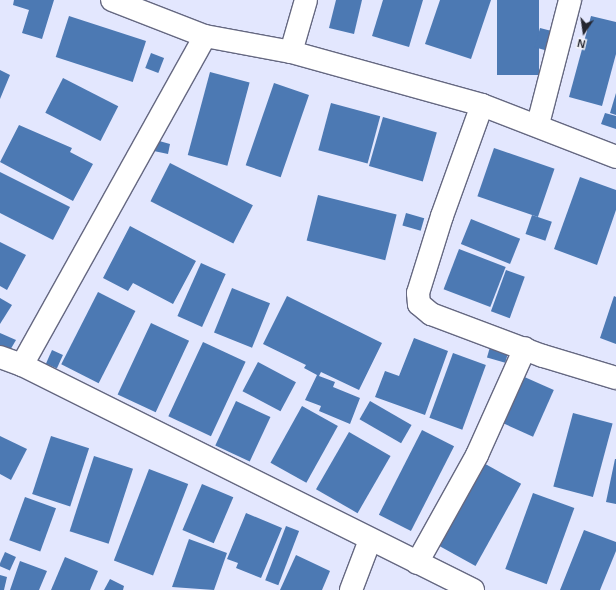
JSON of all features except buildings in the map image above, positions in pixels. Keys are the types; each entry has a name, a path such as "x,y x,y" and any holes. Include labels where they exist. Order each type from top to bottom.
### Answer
{"street":[{"path":"112,0 145,8 204,36 291,52 482,105 538,124 616,157"},
{"path":"291,52 306,0"},
{"path":"538,124 570,0"},
{"path":"204,36 7,364 473,590"},
{"path":"482,105 442,216 418,293 419,304 431,314 525,348 616,378"},
{"path":"417,563 474,462 525,348"},
{"path":"351,590 370,540"}]}
